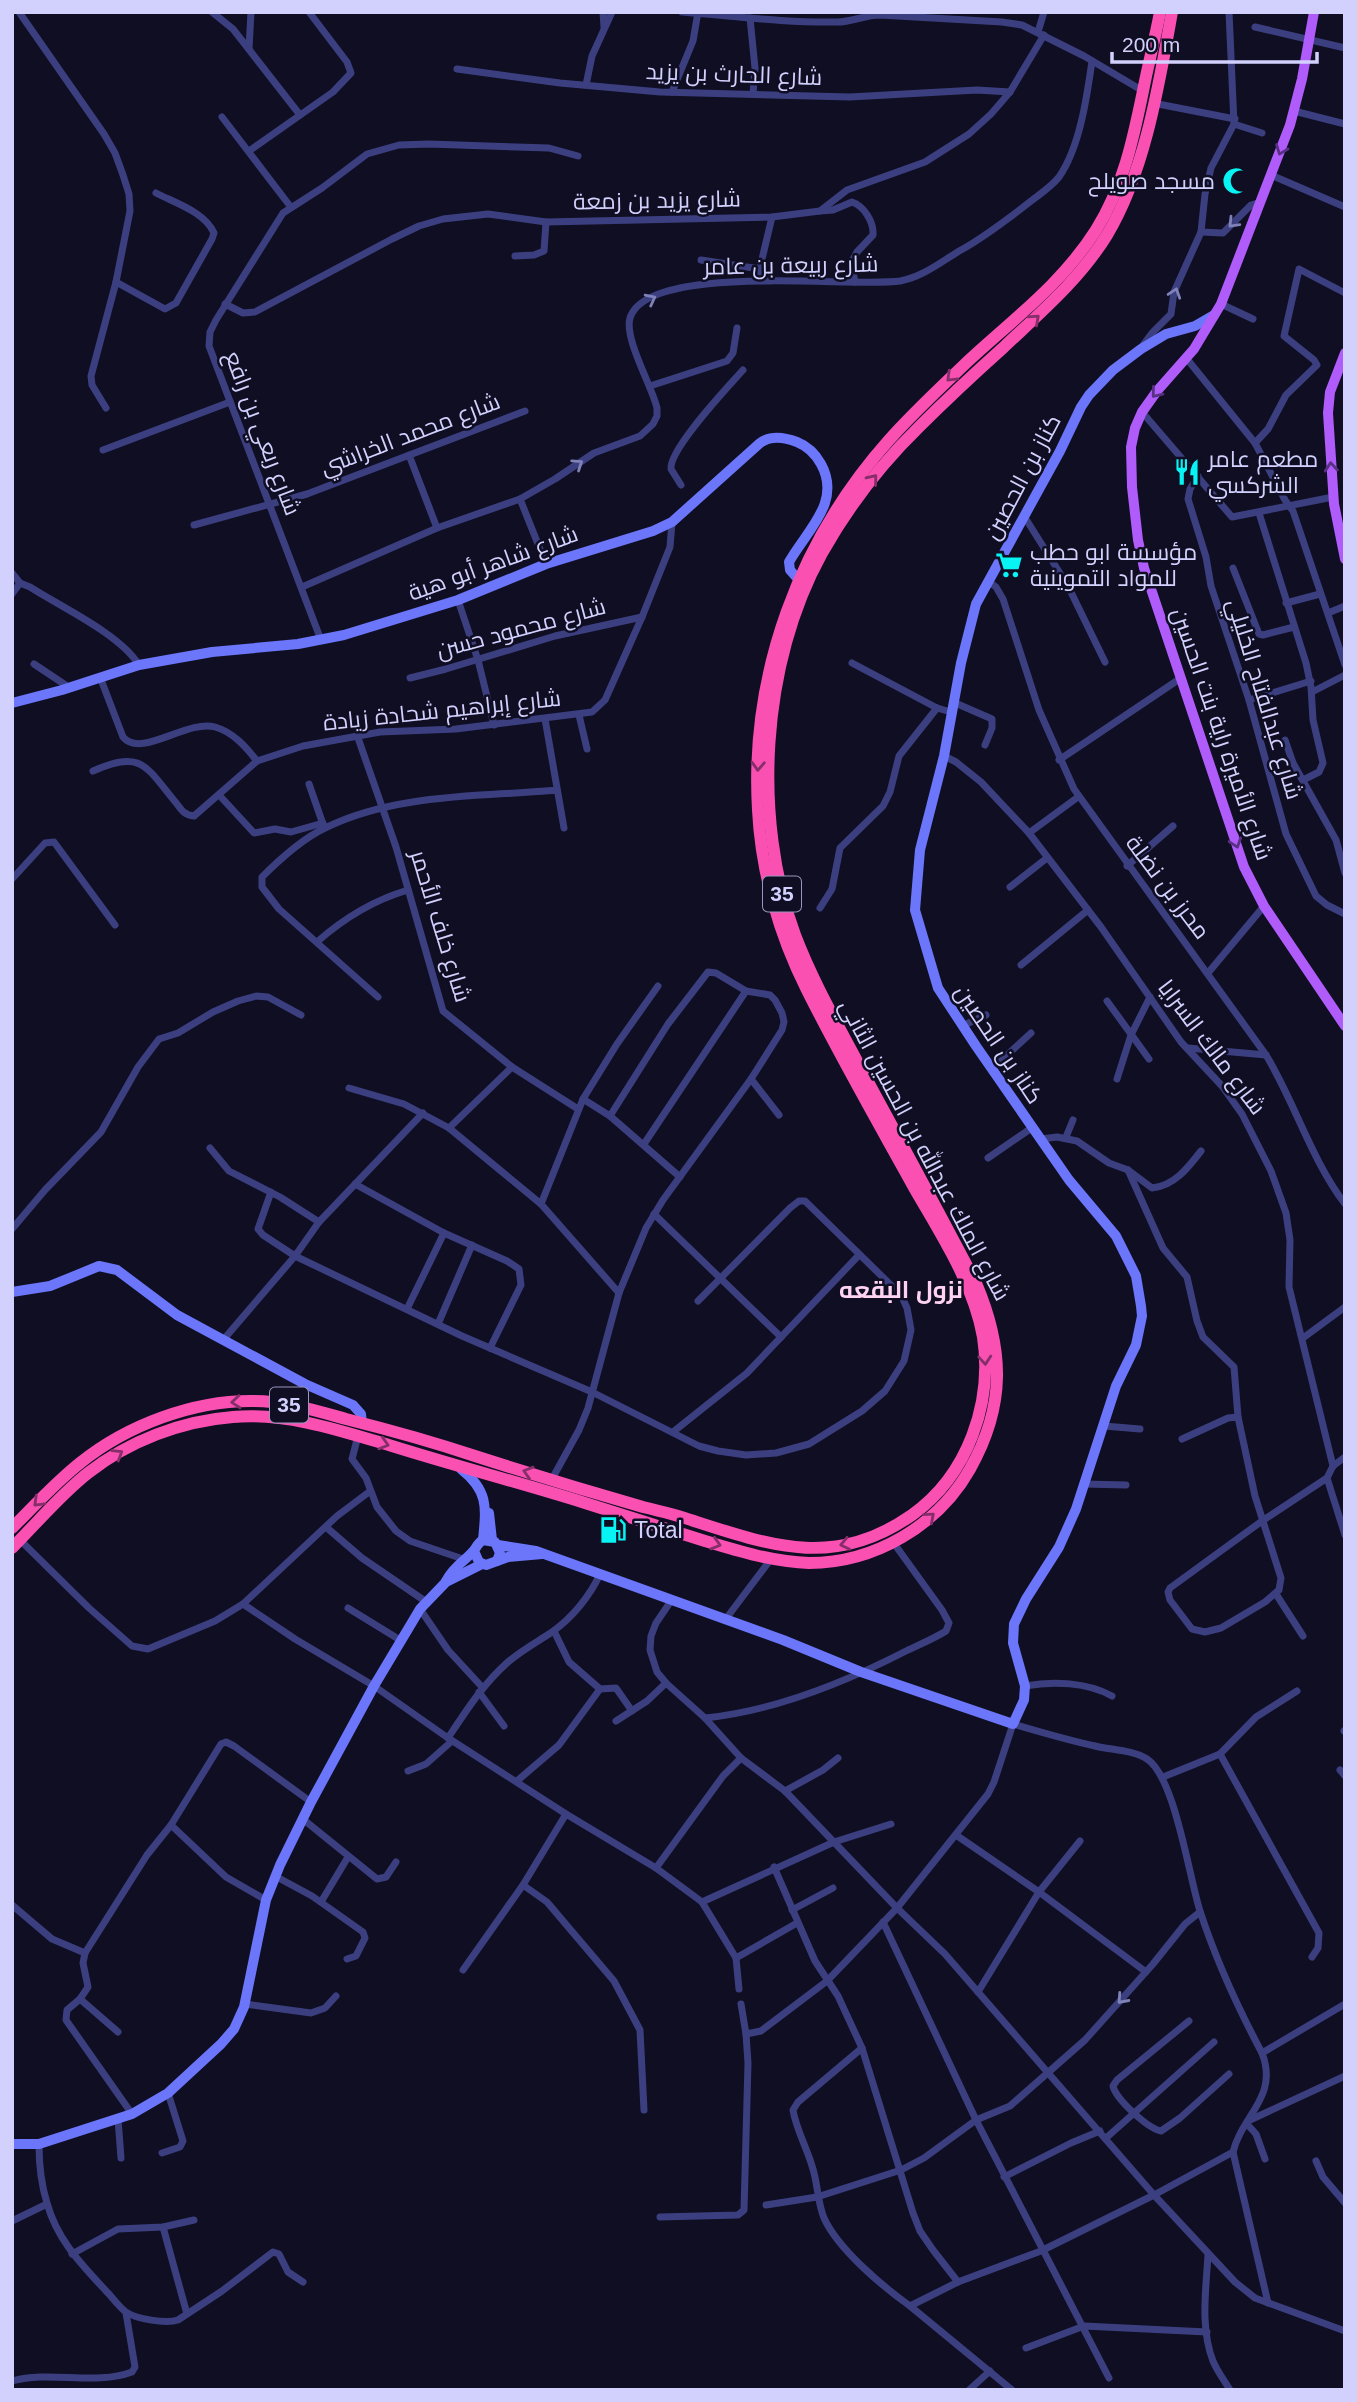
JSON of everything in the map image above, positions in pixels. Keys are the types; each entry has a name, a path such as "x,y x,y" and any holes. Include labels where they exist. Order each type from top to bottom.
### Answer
{"highway":[{"name":"شارع الملك عبدالله بن الحسين الثاني","path":"16,1544 90,1471 136,1443 161,1433 207,1421 255,1416 279,1417 358,1436 507,1479 774,1546 815,1548 869,1537 905,1519 936,1494 958,1466 980,1411 985,1385 985,1358 979,1319 971,1296 937,1227 803,982 776,909 768,880 758,819 759,738 765,692 773,653 798,579 843,498 890,438 988,342 1044,294 1067,270 1088,241 1118,190 1132,143 1160,12"},
{"name":"شارع الملك عبدالله بن الحسين الثاني","path":"12,1528 73,1469 127,1433 179,1412 251,1401 277,1402 362,1423 552,1479 591,1498 771,1559 808,1563 865,1554 893,1542 919,1526 942,1506 965,1477 976,1459 994,1408 998,1376 995,1341 989,1315 976,1283 823,1000 794,931 776,867 769,818 770,752 779,675 791,626 804,589 821,555 858,498 917,429 1062,292 1102,241 1119,212 1130,183 1153,103 1172,12"}],"main road":[{"name":"شارع الأميرة راية بنت الحسين","path":"1314,12 1294,111 1262,202 1218,309 1187,359 1157,391 1142,412 1133,438 1131,457 1138,540 1149,583 1244,867 1264,906 1344,1024"},
{"path":"1345,353 1329,402 1333,497 1345,559"}],"street":[{"path":"19,12 104,134 115,153 129,194 130,211 117,282 91,376 92,385 106,408"},
{"path":"212,12 233,30 300,115"},
{"path":"249,50 251,12"},
{"path":"249,151 344,82 351,73 351,69 309,12"},
{"path":"603,12 604,28"},
{"path":"586,85 592,55 612,12"},
{"path":"682,12 750,18 798,16 836,22 880,15 1010,23 1041,33 1143,91"},
{"name":"شارع يزيد بن زمعة","path":"225,304 243,313 255,312 392,239 432,222 488,214 546,222 772,218 820,211 840,194 855,186 925,162 942,153 978,126 1010,92 1041,33 1044,12"},
{"path":"1141,349 1171,314 1174,292 1201,232 1211,168 1235,121 1229,12"},
{"path":"672,92 693,41 698,13"},
{"path":"750,18 755,68 753,94"},
{"path":"1255,27 1345,48"},
{"name":"شارع ربيعة بن عامر","path":"302,587 437,527 520,499 594,453 647,431 657,416 657,408 629,327 638,306 662,293 682,288 757,280 901,281 923,273 996,229 1054,183 1063,170 1083,117 1091,61"},
{"name":"شارع الحارث بن يزيد","path":"457,69 586,85 672,92 850,97 977,90 1010,92"},
{"path":"1153,103 1235,121 1262,132"},
{"path":"1294,111 1345,124"},
{"path":"222,117 290,206"},
{"name":"شارع ربعي بن رافع","path":"321,640 208,340 225,304 275,222 290,206 314,194 376,150 399,145 429,144 549,148 578,156"},
{"path":"1271,175 1345,207"},
{"path":"117,282 162,308 169,309 176,303 212,239 214,233 198,215 156,193"},
{"path":"820,211 833,210 852,202 863,210 873,226 873,235 851,263 855,282"},
{"path":"1201,232 1223,233 1251,205 1262,202"},
{"path":"757,280 772,218"},
{"path":"515,256 534,255 544,251 546,222"},
{"path":"701,260 760,270"},
{"path":"1255,443 1268,429 1286,395 1317,365 1284,336 1299,269 1345,293"},
{"path":"1218,309 1253,319"},
{"name":"كناز بن الحصين","path":"1025,1686 1013,1643 1014,1624 1026,1599 1059,1547 1076,1508 1116,1386 1136,1345 1142,1306 1136,1276 1116,1236 1069,1180 938,988 915,910 920,850 944,756 972,616 1085,400 1113,370 1141,349 1166,334 1202,323 1218,309"},
{"path":"650,386 727,361 733,353 737,328"},
{"path":"1187,328 1202,338"},
{"path":"1187,359 1255,443 1293,511 1345,665"},
{"path":"681,485 671,469 672,459 699,420 743,369"},
{"path":"103,450 230,402"},
{"name":"شارع محمد الخراشي","path":"194,525 307,494 525,411"},
{"path":"1142,412 1230,517 1333,497"},
{"name":"شارع شاهر أبو هية","path":"12,704 139,665 192,655 321,640 458,600 546,564 653,531 672,522 764,440 781,438 800,444 814,453 823,467 829,493 824,508 789,562 790,570 798,579"},
{"path":"409,455 437,527"},
{"name":"شارع عبدالفتاح الخليلي","path":"1198,476 1189,489 1188,499 1212,586 1249,700 1286,834 1316,896 1345,914"},
{"path":"520,499 546,564"},
{"path":"1259,513 1311,681 1312,720 1323,763 1319,772 1303,780"},
{"path":"1024,516 1068,586 1105,662"},
{"name":"شارع إبراهيم شحادة زيادة","path":"93,772 111,763 131,760 142,765 183,812 191,816 199,814 257,761 303,746 380,732 494,725 592,712 605,699 642,617 670,547 672,522"},
{"path":"1233,568 1259,634 1294,627"},
{"path":"12,573 20,583 112,638 130,653 139,665"},
{"name":"محرز بن نضلة","path":"988,581 996,587 1004,603 1026,674 1059,760 1079,797 1266,1055 1292,1102 1332,1187 1345,1204"},
{"path":"12,594 20,583"},
{"path":"1286,603 1320,594"},
{"path":"458,600 478,660 494,725"},
{"path":"1328,613 1345,606"},
{"name":"شارع محمود حسن","path":"410,678 555,636 642,617"},
{"path":"34,663 70,688"},
{"path":"852,663 937,708 952,707 992,719 993,725 985,745"},
{"path":"1312,692 1345,676"},
{"path":"100,677 128,743 139,745 188,728 209,725 234,737 257,761"},
{"path":"1059,760 1181,678"},
{"path":"1249,700 1311,681"},
{"path":"820,908 832,889 840,848 883,806 890,792 899,756 937,708"},
{"path":"579,715 587,749"},
{"path":"545,719 564,828"},
{"name":"شارع خلف الأحمر","path":"357,735 383,807 443,1011 512,1067 578,1109"},
{"path":"1285,740 1292,760 1336,839 1345,873"},
{"name":"شارع مالك السرايا","path":"944,756 981,782 1028,833 1088,910 1188,1048 1233,1100 1271,1171 1286,1213 1290,1240 1289,1287 1333,1466"},
{"path":"309,784 324,825"},
{"path":"220,796 250,830 259,833 275,829 287,833 383,807 445,798 557,790"},
{"path":"1028,833 1079,797"},
{"path":"324,825 264,874 260,880 262,887 279,909 378,997"},
{"path":"1127,866 1173,826"},
{"path":"1336,839 1345,835"},
{"path":"12,879 45,843 54,842 60,846 115,925"},
{"path":"1010,887 1047,858"},
{"path":"317,942 369,905 408,890"},
{"path":"1208,973 1264,906"},
{"path":"1021,965 1088,910"},
{"path":"552,1479 579,1430 619,1293 641,1240 654,1214 778,1038 784,1022 780,1007 770,995 746,991 713,972 706,973 668,1024 610,1116"},
{"path":"541,1205 583,1099 657,986"},
{"path":"644,1144 746,991"},
{"path":"12,1229 101,1132 138,1067 159,1039 178,1033 238,1000 256,996 268,997 301,1015"},
{"path":"1116,1079 1131,1035 1150,997"},
{"path":"1107,1001 1149,1059"},
{"path":"962,1026 986,1015"},
{"path":"992,1069 1031,1033"},
{"path":"1188,1048 1266,1055"},
{"path":"449,1128 512,1067"},
{"path":"751,1079 779,1115"},
{"path":"349,1088 386,1097 449,1128 541,1205 619,1293"},
{"path":"583,1099 610,1116 680,1177"},
{"path":"224,1339 295,1255 319,1222 423,1113"},
{"path":"1066,1138 1073,1120"},
{"path":"988,1158 1033,1127"},
{"path":"1041,1139 1050,1136 1066,1138 1128,1170 1152,1188 1165,1185 1182,1173 1201,1151"},
{"path":"210,1148 229,1171 271,1192 319,1222"},
{"path":"1128,1170 1163,1248 1187,1277 1203,1337 1234,1367 1238,1417 1262,1521 1281,1578 1276,1594 1221,1628 1205,1632 1192,1629 1168,1596 1168,1591 1262,1521 1327,1478 1333,1466 1345,1457"},
{"path":"355,1184 444,1233 514,1264 521,1275 521,1285 490,1348"},
{"path":"271,1192 258,1229 295,1255 490,1348 592,1392 699,1446 718,1451 746,1455 776,1453 809,1444 825,1436 879,1397 893,1381 904,1361 911,1330 901,1295 802,1200 790,1208 698,1301"},
{"path":"654,1214 781,1337"},
{"path":"407,1309 444,1233"},
{"path":"438,1324 472,1245"},
{"path":"673,1432 747,1373 859,1255"},
{"path":"12,1292 50,1286 99,1266 109,1268 135,1282 177,1315 305,1384 353,1405 361,1414 362,1423"},
{"path":"1303,1338 1345,1307"},
{"path":"1182,1440 1228,1418 1238,1417"},
{"path":"1104,1426 1140,1429"},
{"path":"358,1436 352,1459 366,1478 369,1492 377,1507 402,1537 463,1559"},
{"path":"459,1466 476,1481 486,1504"},
{"path":"1327,1478 1345,1535"},
{"path":"497,1561 500,1553 491,1542 485,1487 487,1482 507,1479"},
{"path":"1083,1484 1126,1485"},
{"path":"16,1544 132,1646 140,1650 148,1649 215,1621 243,1604 337,1516 369,1492"},
{"path":"326,1527 422,1605 448,1650 481,1689 504,1726"},
{"path":"12,2144 38,2144 132,2114 168,2094 221,2044 240,2018 266,1900 311,1802 422,1605 446,1582 463,1559 491,1542 528,1548 783,1640 861,1672 1013,1724 1150,1760 1163,1777 1182,1833 1200,1912 1237,2005 1267,2068 1267,2080 1233,2152 1268,2303"},
{"path":"705,1718 756,1710 861,1672 941,1634 948,1627 947,1619 893,1542"},
{"path":"474,1551 476,1559 482,1564 490,1565 508,1557 542,1554"},
{"path":"725,1620 771,1559"},
{"path":"446,1582 482,1564"},
{"path":"408,1771 426,1764 450,1739 481,1689 522,1650 554,1631 578,1607 600,1574"},
{"path":"1276,1594 1303,1636"},
{"path":"671,1601 653,1629 650,1650 657,1672 666,1683 705,1718 741,1758 785,1791 945,1954 1154,2195 1208,2255 1248,2294 1345,2331"},
{"path":"243,1604 374,1686 566,1814 656,1868 702,1902 736,1958 739,1989"},
{"path":"348,1608 400,1640"},
{"path":"554,1631 569,1662 600,1689 616,1688 632,1711"},
{"path":"616,1721 666,1683"},
{"path":"746,2034 761,2031 827,1981 897,1908 956,1835 992,1786 1024,1700 1025,1686 1041,1683 1072,1685 1100,1690 1112,1696"},
{"path":"517,1781 559,1745 600,1689"},
{"path":"1163,1777 1220,1754 1256,1717 1297,1691"},
{"path":"132,2114 66,2020 67,2010 80,1999 88,1987 83,1963 85,1953 147,1855 171,1825 221,1744 226,1742 311,1802"},
{"path":"1220,1754 1319,1933 1318,1948 1312,1958"},
{"path":"656,1868 723,1776 741,1758"},
{"path":"785,1791 823,1770 838,1758"},
{"path":"463,1970 523,1885 566,1814"},
{"path":"304,1819 379,1880 386,1877 396,1862"},
{"path":"702,1902 834,1842 891,1824"},
{"path":"171,1825 226,1877 266,1900"},
{"path":"956,1835 1039,1892 1146,1972"},
{"path":"978,1992 1039,1892 1080,1841"},
{"path":"321,1902 348,1857"},
{"path":"774,1867 797,1923 827,1981 838,1996 862,2048 920,2231 958,2282"},
{"path":"275,1876 321,1902 364,1935 356,1956 347,1959"},
{"path":"523,1885 547,1902 614,1982 640,2030 644,2110"},
{"path":"792,1910 834,1888"},
{"path":"12,1905 52,1939 85,1953"},
{"path":"766,2205 817,2197 901,2169 923,2158 976,2120 1010,2106 1085,2040 1185,1924 1200,1912"},
{"path":"883,1922 1004,2177 1109,2378"},
{"path":"736,1958 797,1923"},
{"path":"245,2004 311,2013 325,2008 336,1996"},
{"path":"80,1999 118,2032"},
{"path":"660,2217 738,2215 744,2210 747,2141 746,2034 741,2004"},
{"path":"1262,2053 1345,2004"},
{"path":"1189,2021 1114,2083 1115,2092 1134,2113 1158,2131 1164,2130 1229,2074"},
{"path":"1106,2138 1214,2042"},
{"path":"862,2048 798,2102 793,2110 817,2179 817,2197 825,2220 836,2237 893,2294 1012,2390"},
{"path":"1249,2122 1345,2076"},
{"path":"162,2153 180,2147 183,2141 168,2094"},
{"path":"118,2119 121,2158"},
{"path":"1249,2122 1265,2159"},
{"path":"1004,2177 1071,2143 1100,2132"},
{"path":"12,2381 40,2377 110,2377 132,2372 135,2367 126,2313 72,2254 60,2235 47,2204 39,2168 38,2144"},
{"path":"910,2306 958,2282 1041,2251 1233,2152"},
{"path":"1316,2161 1323,2177 1345,2203"},
{"path":"12,2221 47,2204"},
{"path":"72,2254 118,2230 163,2227 194,2220"},
{"path":"163,2227 187,2314"},
{"path":"126,2313 171,2322 222,2291 273,2252 279,2254 292,2275 303,2282"},
{"path":"1208,2255 1205,2278 1207,2332 1213,2362 1230,2390"},
{"path":"1026,2348 1084,2326 1207,2332"},
{"path":"969,2390 990,2371"}],"place":[{"name":"مسجد صويلح","path":"1236,181"},
{"name":"مطعم عامر الشركسي","path":"1187,472"},
{"name":"مؤسسة ابو حطب للمواد التموينية","path":"1009,565"},
{"name":"Total","path":"613,1530"}],"district":[{"name":"نزول البقعه","path":"901,1290"}]}
